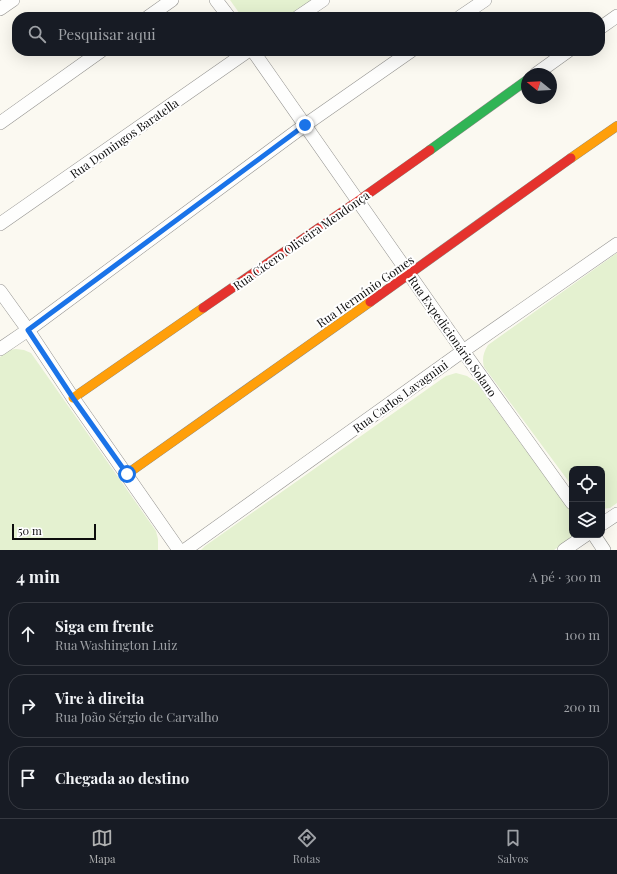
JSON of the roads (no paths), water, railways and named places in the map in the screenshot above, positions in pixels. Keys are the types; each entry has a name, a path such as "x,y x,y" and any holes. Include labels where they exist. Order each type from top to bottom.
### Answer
{"street":[{"path":"0,9 13,0"},
{"path":"155,12 172,0"},
{"path":"216,0 225,12"},
{"path":"305,12 323,0"},
{"path":"467,12 485,0"},
{"path":"605,24 617,16"},
{"path":"0,123 94,56"},
{"name":"Rua Domingos Baratella","path":"0,224 241,56"},
{"name":"Rua Expedicionário Solano","path":"257,56 463,351 571,502"},
{"path":"0,349 28,330 305,125 404,56"},
{"path":"544,68 561,56"},
{"name":"Rua Cícero Oliveira Mendonça","path":"73,398 358,201 521,84"},
{"name":"Rua Hermínio Gomes","path":"127,474 617,126"},
{"name":"Rua Carlos Lavagnini","path":"185,550 463,351 617,244"},
{"path":"0,291 179,550"},
{"path":"605,522 617,514"},
{"path":"564,550 582,538"},
{"path":"596,538 604,550"}]}
